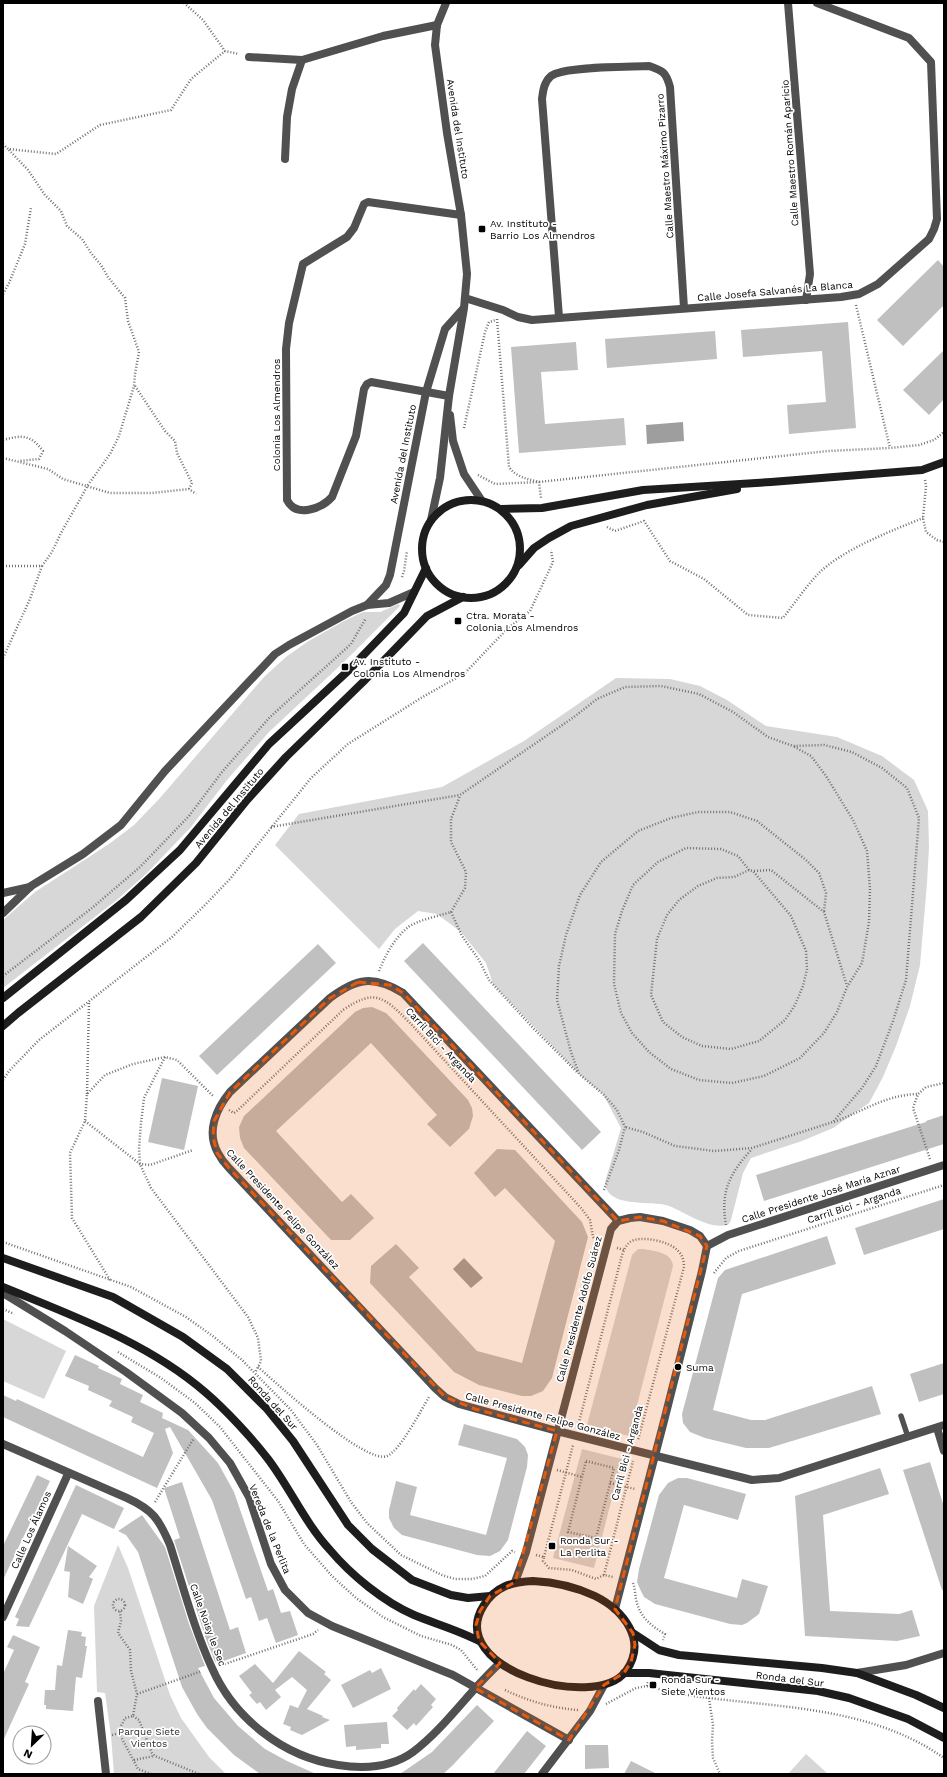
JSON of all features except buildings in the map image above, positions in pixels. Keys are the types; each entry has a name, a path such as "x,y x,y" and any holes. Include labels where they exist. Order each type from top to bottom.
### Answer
{"main road":[{"path":"501,509 542,508 643,490 922,470 944,462"},
{"path":"517,567 520,552 518,533 511,519 501,509 482,501 463,500 445,507 431,520 424,536 422,552 426,568 432,579 442,588 453,594 463,597 477,598 492,593 505,584 517,567 534,548 548,538 571,526 647,505 771,482"},
{"name":"Avenida del Instituto","path":"3,998 126,900 180,850 269,744 349,670 404,613 426,568"},
{"name":"Avenida del Instituto","path":"3,1026 141,917 196,863 247,800 286,756 363,682 427,616 463,597"},
{"name":"Ronda del Sur","path":"3,1258 113,1297 183,1337 227,1369 267,1408 294,1442 348,1525 372,1549 412,1580 451,1595 468,1598 490,1596 515,1582 549,1582 594,1596 615,1609 625,1620 633,1633 659,1650 679,1655 822,1668 857,1673 916,1695 944,1708"},
{"path":"3,1287 131,1342 165,1363 206,1392 268,1459 312,1528 330,1551 351,1571 379,1594 412,1614 479,1641 486,1651 513,1672 535,1680 577,1688 604,1685 615,1680 624,1672 631,1662 635,1645 633,1633"},
{"name":"Ronda del Sur","path":"479,1641 476,1625 480,1611 490,1596"},
{"name":"Ronda del Sur","path":"624,1672 650,1673 818,1691 849,1698 908,1719 944,1738"}],"street":[{"name":"Avenida del Instituto","path":"431,520 440,478 449,396 464,308 467,274 461,215 435,45 437,26 446,3"},
{"name":"Calle Maestro Román Aparicio","path":"788,3 810,274 806,300"},
{"name":"Calle Josefa Salvanés La Blanca","path":"465,298 503,310 518,317 532,320 806,300 859,294 878,284 928,239 934,229 937,218 931,62 909,38 817,3"},
{"path":"249,57 302,60 383,36 437,26"},
{"path":"285,159 287,117 292,89 302,60"},
{"name":"Calle Maestro Máximo Pizarro","path":"559,317 542,99 544,84 551,76 564,70 649,66 662,70 667,78 670,87 684,308"},
{"name":"Colonia Los Almendros","path":"449,396 371,382 367,384 364,389 356,436 332,497 327,502 309,510 298,510 290,506 287,500 286,349 289,322 302,264 347,237 354,228 364,204 368,202 461,215"},
{"name":"Avenida del Instituto","path":"367,605 386,585 390,575 426,392 446,329 464,308"},
{"name":"Avenida del Instituto","path":"449,396 453,442 464,474 482,501"},
{"name":"Avenida del Instituto","path":"3,913 31,886 83,854 121,825 165,771 275,654 352,611 367,605 389,603 414,592"},
{"path":"3,893 31,886"},
{"name":"Calle Presidente Felipe González","path":"618,1221 517,1116 403,993 390,985 374,982 358,982 345,987 330,998 230,1092 220,1104 214,1121 213,1137 217,1153 229,1168 445,1397 459,1404 655,1456"},
{"name":"Calle Presidente José María Aznar","path":"707,1246 728,1234 944,1165"},
{"path":"615,1609 702,1271 707,1246 700,1236 690,1230 663,1221 640,1217 618,1221"},
{"name":"Calle Presidente Adolfo Suárez","path":"515,1582 526,1552 606,1245 611,1229 618,1221"},
{"name":"Vereda de la Perlita","path":"3,1293 65,1331 126,1372 182,1413 209,1438 230,1463 249,1497 271,1564 284,1590 308,1613 325,1622 453,1675 569,1740"},
{"path":"655,1456 752,1480 779,1478 940,1426 944,1451"},
{"name":"Calle Noisy le Sec","path":"3,1444 68,1474 127,1498 150,1512 163,1529 170,1545 212,1668 226,1693 252,1724 275,1742 301,1755 314,1760 354,1767 375,1767 395,1762 413,1752 447,1720 475,1688 500,1663"},
{"name":"Calle Los Álamos","path":"3,1617 68,1474"},
{"path":"857,1673 906,1665 944,1653"},
{"path":"542,1774 590,1711 604,1685"},
{"path":"98,1701 106,1774"}],"lane":[{"path":"901,1416 908,1437"}],"path":[{"path":"184,3 203,20 225,51 249,57"},
{"path":"8,149 56,154 100,125 171,110 191,79 225,51"},
{"path":"3,144 28,170 45,195 61,211 67,226 82,239 91,253 102,265 108,277 125,298 128,321 140,352 134,386 119,436 110,454 88,485 60,533 52,552 42,566 30,599 3,658"},
{"path":"3,294 10,283 25,244 31,208"},
{"path":"854,295 890,448"},
{"path":"497,319 509,467 513,472 524,479 539,482 828,451 919,445 934,440 944,432"},
{"path":"134,386 165,431 175,441 177,453 192,483 189,489"},
{"path":"3,440 17,436 26,437 36,441 43,451 39,459 16,461"},
{"path":"3,458 48,469 64,479 88,485 110,493 152,493 189,489 196,494"},
{"path":"922,470 926,486 923,518 926,532 937,540 944,542"},
{"path":"592,520 615,531 644,521 670,561 704,579 748,615 783,618 818,574 841,557 876,538 923,518"},
{"path":"3,566 42,566"},
{"path":"271,828 460,795 574,717 596,699 625,687 661,686 699,694 733,712 768,737 793,746 811,756 826,776 853,820 867,851 870,889 868,929 862,963 847,987 837,1012 824,1034 800,1058 764,1076 732,1083 699,1080 671,1069 649,1052 632,1033 621,1013 614,984 613,958 615,934 622,911 633,885 658,862 686,848 721,849 738,856 749,870"},
{"path":"793,746 824,745 852,752 882,768 907,788 919,818 906,980 893,1021 876,1066 862,1088 833,1122"},
{"path":"374,982 387,952 408,927 427,919 451,912 465,888 466,872 451,842 451,819 460,795"},
{"path":"579,1074 571,1052 557,1000 559,966 566,935 580,895 601,862 638,831 671,818 698,812 730,812 757,821 806,860 819,873 826,893 824,912 847,987"},
{"path":"754,871 791,916 806,951 807,970 803,986 795,1005 785,1020 759,1041 731,1049 702,1046 682,1037 663,1022 651,995 657,939 667,916 679,900 698,886 717,878 734,877 749,870 771,870 824,912"},
{"path":"451,912 462,936 480,960 489,980 534,1029 579,1074 603,1094 617,1110 625,1127 606,1188 599,1200"},
{"name":"Carril Bici - Arganda","path":"220,1104 234,1113 343,1010 358,1000 370,998 379,999 394,1007 409,1022 581,1208 590,1220 595,1241 624,1250"},
{"path":"89,1003 85,1121 70,1153 72,1218 110,1280"},
{"path":"87,1094 105,1075 133,1064 165,1056 177,1060 208,1089 220,1104"},
{"path":"165,1056 144,1098 139,1149 140,1164 151,1188 248,1317 258,1338 261,1361 255,1373"},
{"path":"934,1168 913,1108 918,1094 926,1087 944,1083"},
{"path":"625,1127 643,1132 675,1146 714,1151 752,1148 856,1114 881,1101 902,1095 918,1094"},
{"path":"85,1121 140,1164 150,1165 193,1150"},
{"path":"728,1234 724,1213 724,1194 736,1166 752,1148"},
{"name":"Carril Bici - Arganda","path":"604,1574 684,1267 713,1273 726,1258 739,1251 944,1185"},
{"path":"544,1557 624,1250 631,1241 643,1238 672,1246 678,1250 683,1258 684,1267"},
{"path":"258,1367 319,1420 355,1445 377,1457 385,1457 392,1454 435,1388"},
{"path":"150,1512 200,1429"},
{"path":"586,1461 614,1468 610,1484 596,1538 568,1532 586,1461"},
{"path":"548,1468 582,1477"},
{"path":"610,1484 645,1492"},
{"path":"118,1598 125,1602 125,1608 120,1611 113,1605 118,1598"},
{"path":"120,1611 121,1621 118,1634 130,1650 131,1670 137,1694 133,1716"},
{"path":"137,1694 313,1634 325,1622"},
{"path":"647,1686 709,1698 829,1712 859,1720 910,1738 944,1758"},
{"path":"709,1698 713,1725 713,1758 720,1774"},
{"path":"151,1774 139,1770 119,1734 119,1730 125,1718 133,1716 140,1720 155,1756"},
{"path":"111,1736 119,1734"},
{"path":"134,1760 155,1756 199,1774"}],"highlighted area":[{"path":"358,982 390,985 403,993 618,1221 640,1217 663,1221 700,1236 707,1246 615,1609 633,1633 635,1645 631,1662 624,1673 604,1685 569,1740 475,1688 500,1663 479,1641 476,1625 480,1611 490,1596 515,1582 557,1431 475,1409 445,1397 229,1168 217,1153 213,1137 214,1121 230,1092 330,998"}],"green space":[{"path":"399,604 400,606 345,661 269,732 227,780 191,827 147,873 118,899 3,988 3,920 35,892 109,844 134,825 160,798 264,677 286,657 307,642 363,612 380,612"},
{"path":"616,678 670,679 700,686 727,700 766,726 837,737 882,756 914,780 928,811 929,847 920,965 910,1006 883,1077 869,1103 833,1128 802,1141 751,1158 743,1173 731,1220 729,1224 722,1226 705,1223 666,1205 620,1200 607,1190 605,1182 621,1128 603,1094 579,1074 493,984 486,963 461,932 437,914 418,911 395,929 379,949 275,845 299,814 442,787 524,741"},
{"path":"638,1249 662,1253 672,1261 673,1266 629,1436 587,1425 632,1255"},
{"path":"3,1319 66,1351 44,1399 3,1381"},
{"path":"582,1449 622,1459 594,1568 553,1558"},
{"name":"Parque Siete Vientos","path":"118,1545 128,1568 170,1695 181,1718 209,1757 226,1774 114,1774 111,1736 105,1693 97,1692 94,1606"},
{"path":"806,1754 828,1774 788,1774"}],"shaded area":[{"path":"683,422 684,441 647,444 646,425"},
{"path":"464,1258 483,1278 471,1288 453,1269"}],"place":[{"name":"Av. Instituto - Barrio Los Almendros","path":"482,229"},
{"name":"Ctra. Morata - Colonia Los Almendros","path":"458,621"},
{"name":"Av. Instituto - Colonia Los Almendros","path":"345,667"},
{"name":"Suma","path":"678,1367"},
{"name":"Ronda Sur - La Perlita","path":"552,1546"},
{"name":"Ronda Sur - Siete Vientos","path":"653,1685"}]}
